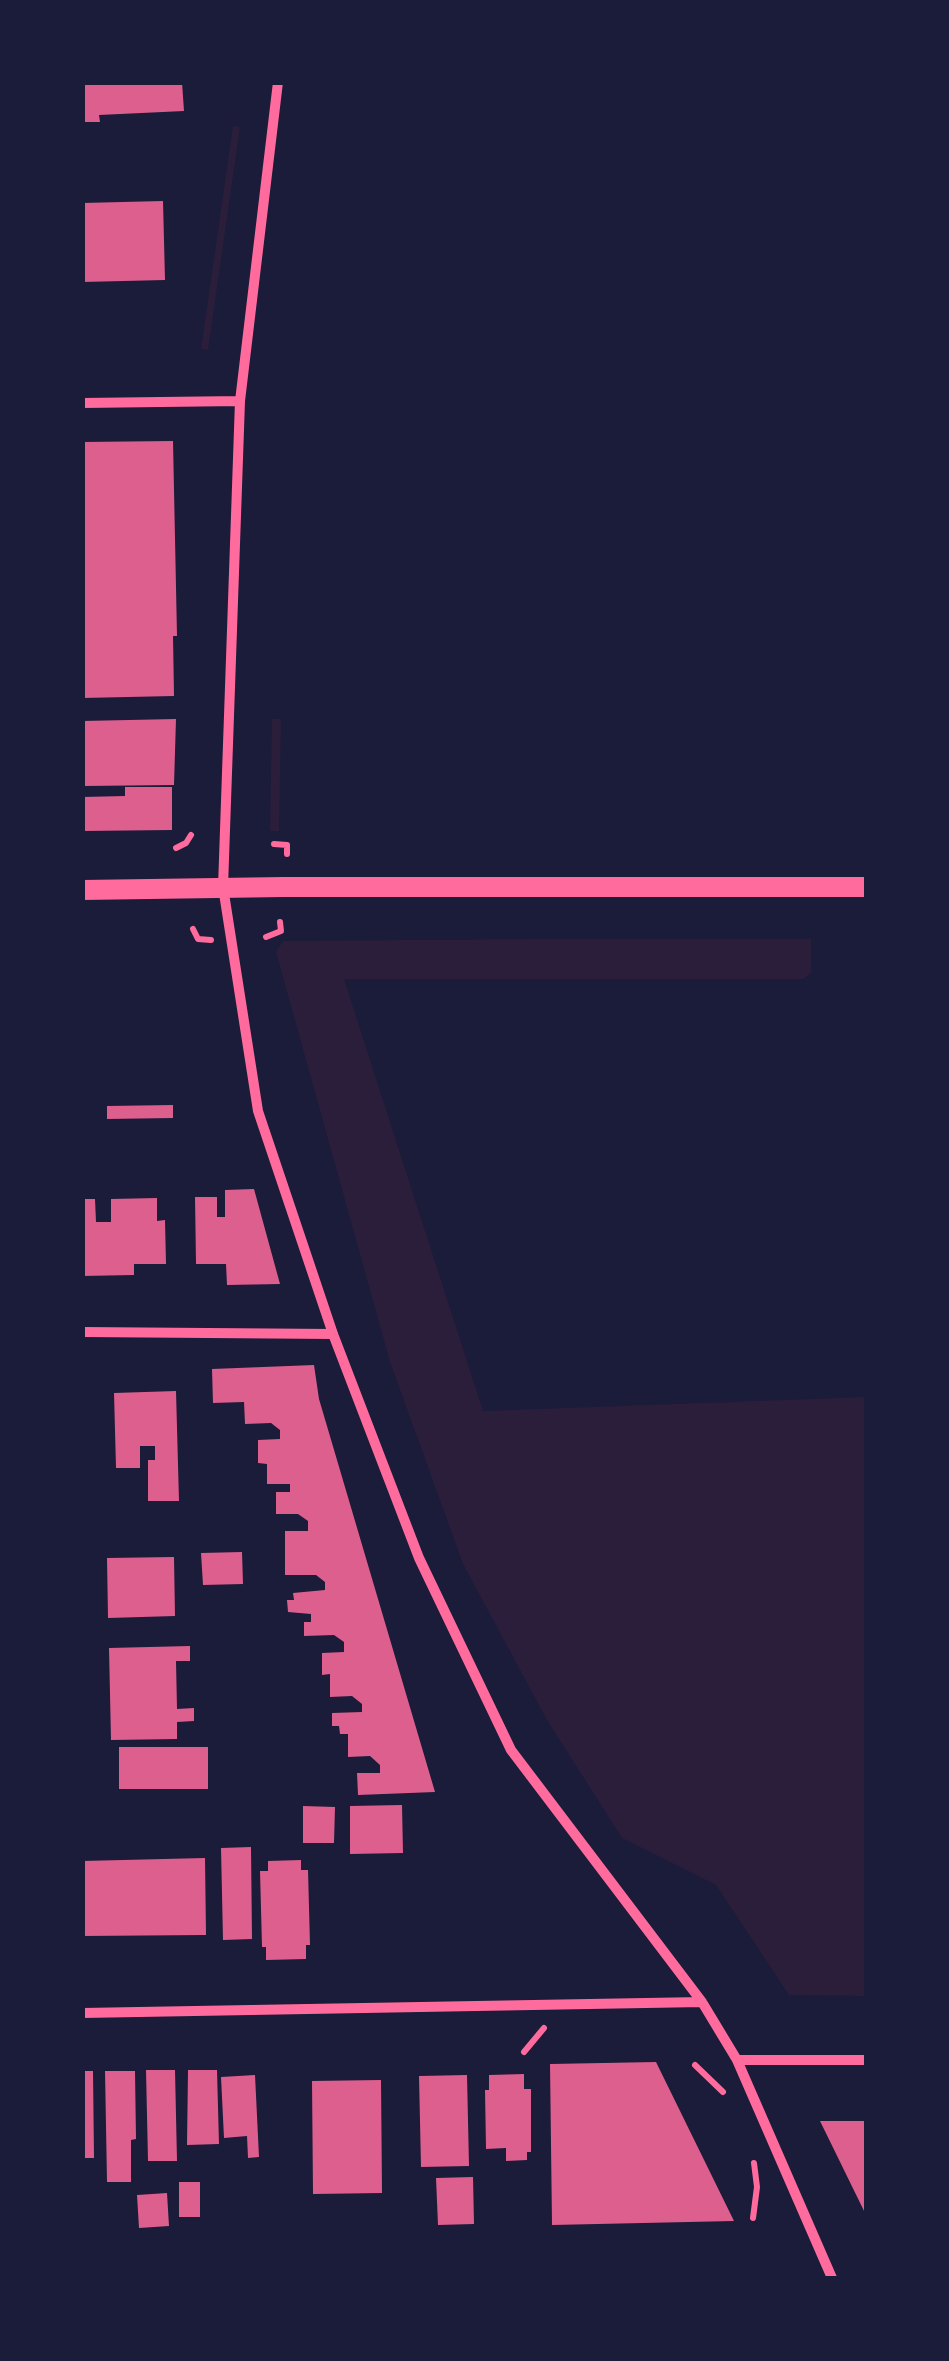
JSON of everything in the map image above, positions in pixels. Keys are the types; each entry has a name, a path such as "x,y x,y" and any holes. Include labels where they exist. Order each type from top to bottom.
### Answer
{"main road":[{"path":"82,890 866,888"}],"street":[{"path":"278,82 240,401 223,887 258,1111 333,1334 419,1558 510,1750 702,2002 737,2060 832,2276"},
{"path":"82,403 240,401"},
{"path":"82,1332 333,1334"},
{"path":"82,2014 702,2002"},
{"path":"737,2060 866,2060"}],"path":[{"path":"176,848 192,835"},
{"path":"274,844 287,845 287,854"},
{"path":"266,937 281,930 280,922"},
{"path":"193,928 198,939"},
{"path":"695,2065 723,2092 730,2107"},
{"path":"752,2152 757,2187 753,2218"}],"shaded area":[{"path":"233,126 240,127 208,350 201,349"},
{"path":"272,719 281,719 279,831 270,831"},
{"path":"811,939 811,973 803,979 344,979 483,1411 866,1397 866,1996 789,1995 716,1885 622,1838 547,1720 463,1564 390,1362 276,952 283,941"}],"building":[{"path":"82,82 182,82 184,111 99,115 100,122 82,122"},
{"path":"163,201 165,280 82,282 82,203"},
{"path":"173,441 177,636 173,636 174,696 82,698 82,442"},
{"path":"176,719 174,785 84,786 82,721"},
{"path":"125,787 172,787 172,830 82,831 82,797 125,796"},
{"path":"173,1105 173,1118 107,1119 107,1106"},
{"path":"254,1189 280,1284 227,1285 226,1264 196,1264 195,1197 217,1197 217,1217 225,1217 225,1190"},
{"path":"157,1198 157,1221 165,1220 166,1264 134,1264 134,1275 82,1276 82,1199 95,1199 96,1222 111,1222 111,1199"},
{"path":"314,1365 319,1399 435,1792 358,1795 357,1773 380,1773 380,1765 370,1756 348,1757 348,1734 340,1734 339,1726 332,1726 332,1713 362,1712 362,1704 352,1696 330,1697 330,1674 322,1675 322,1653 344,1652 344,1642 334,1635 304,1636 304,1622 311,1622 311,1614 288,1612 287,1600 294,1600 293,1593 325,1590 325,1582 316,1575 285,1575 285,1531 308,1531 308,1521 298,1514 276,1514 276,1492 290,1492 290,1484 267,1484 267,1464 258,1463 258,1440 280,1439 280,1430 271,1423 245,1424 244,1402 213,1403 212,1369"},
{"path":"176,1391 179,1501 148,1501 148,1460 155,1460 155,1446 140,1446 140,1468 116,1468 114,1393"},
{"path":"242,1552 243,1584 203,1585 201,1553"},
{"path":"174,1557 175,1616 108,1618 107,1558"},
{"path":"190,1646 190,1661 176,1661 177,1709 194,1708 194,1721 177,1722 177,1739 111,1740 109,1648"},
{"path":"119,1747 208,1747 208,1789 119,1789"},
{"path":"402,1805 403,1853 350,1854 350,1806"},
{"path":"303,1806 335,1807 334,1843 303,1843"},
{"path":"251,1847 252,1939 223,1940 221,1848"},
{"path":"205,1858 206,1935 82,1936 82,1861"},
{"path":"301,1860 301,1870 308,1870 310,1945 306,1945 306,1959 266,1960 266,1947 262,1947 260,1871 268,1871 268,1861"},
{"path":"656,2062 734,2221 552,2225 550,2064"},
{"path":"146,2070 175,2070 177,2161 148,2161"},
{"path":"188,2070 217,2070 219,2144 187,2145"},
{"path":"82,2071 93,2071 94,2158 82,2158"},
{"path":"105,2071 135,2071 136,2139 131,2140 131,2182 107,2182"},
{"path":"524,2074 524,2089 531,2089 531,2152 527,2152 527,2160 506,2161 506,2148 486,2149 485,2090 489,2090 489,2075"},
{"path":"255,2075 259,2157 248,2158 247,2136 224,2138 221,2077"},
{"path":"467,2075 469,2166 421,2167 419,2076"},
{"path":"381,2080 382,2193 313,2194 312,2081"},
{"path":"820,2121 866,2121 866,2215"},
{"path":"473,2177 474,2224 438,2225 436,2178"},
{"path":"179,2182 200,2182 200,2217 179,2217"},
{"path":"167,2193 169,2226 139,2228 137,2195"}]}
